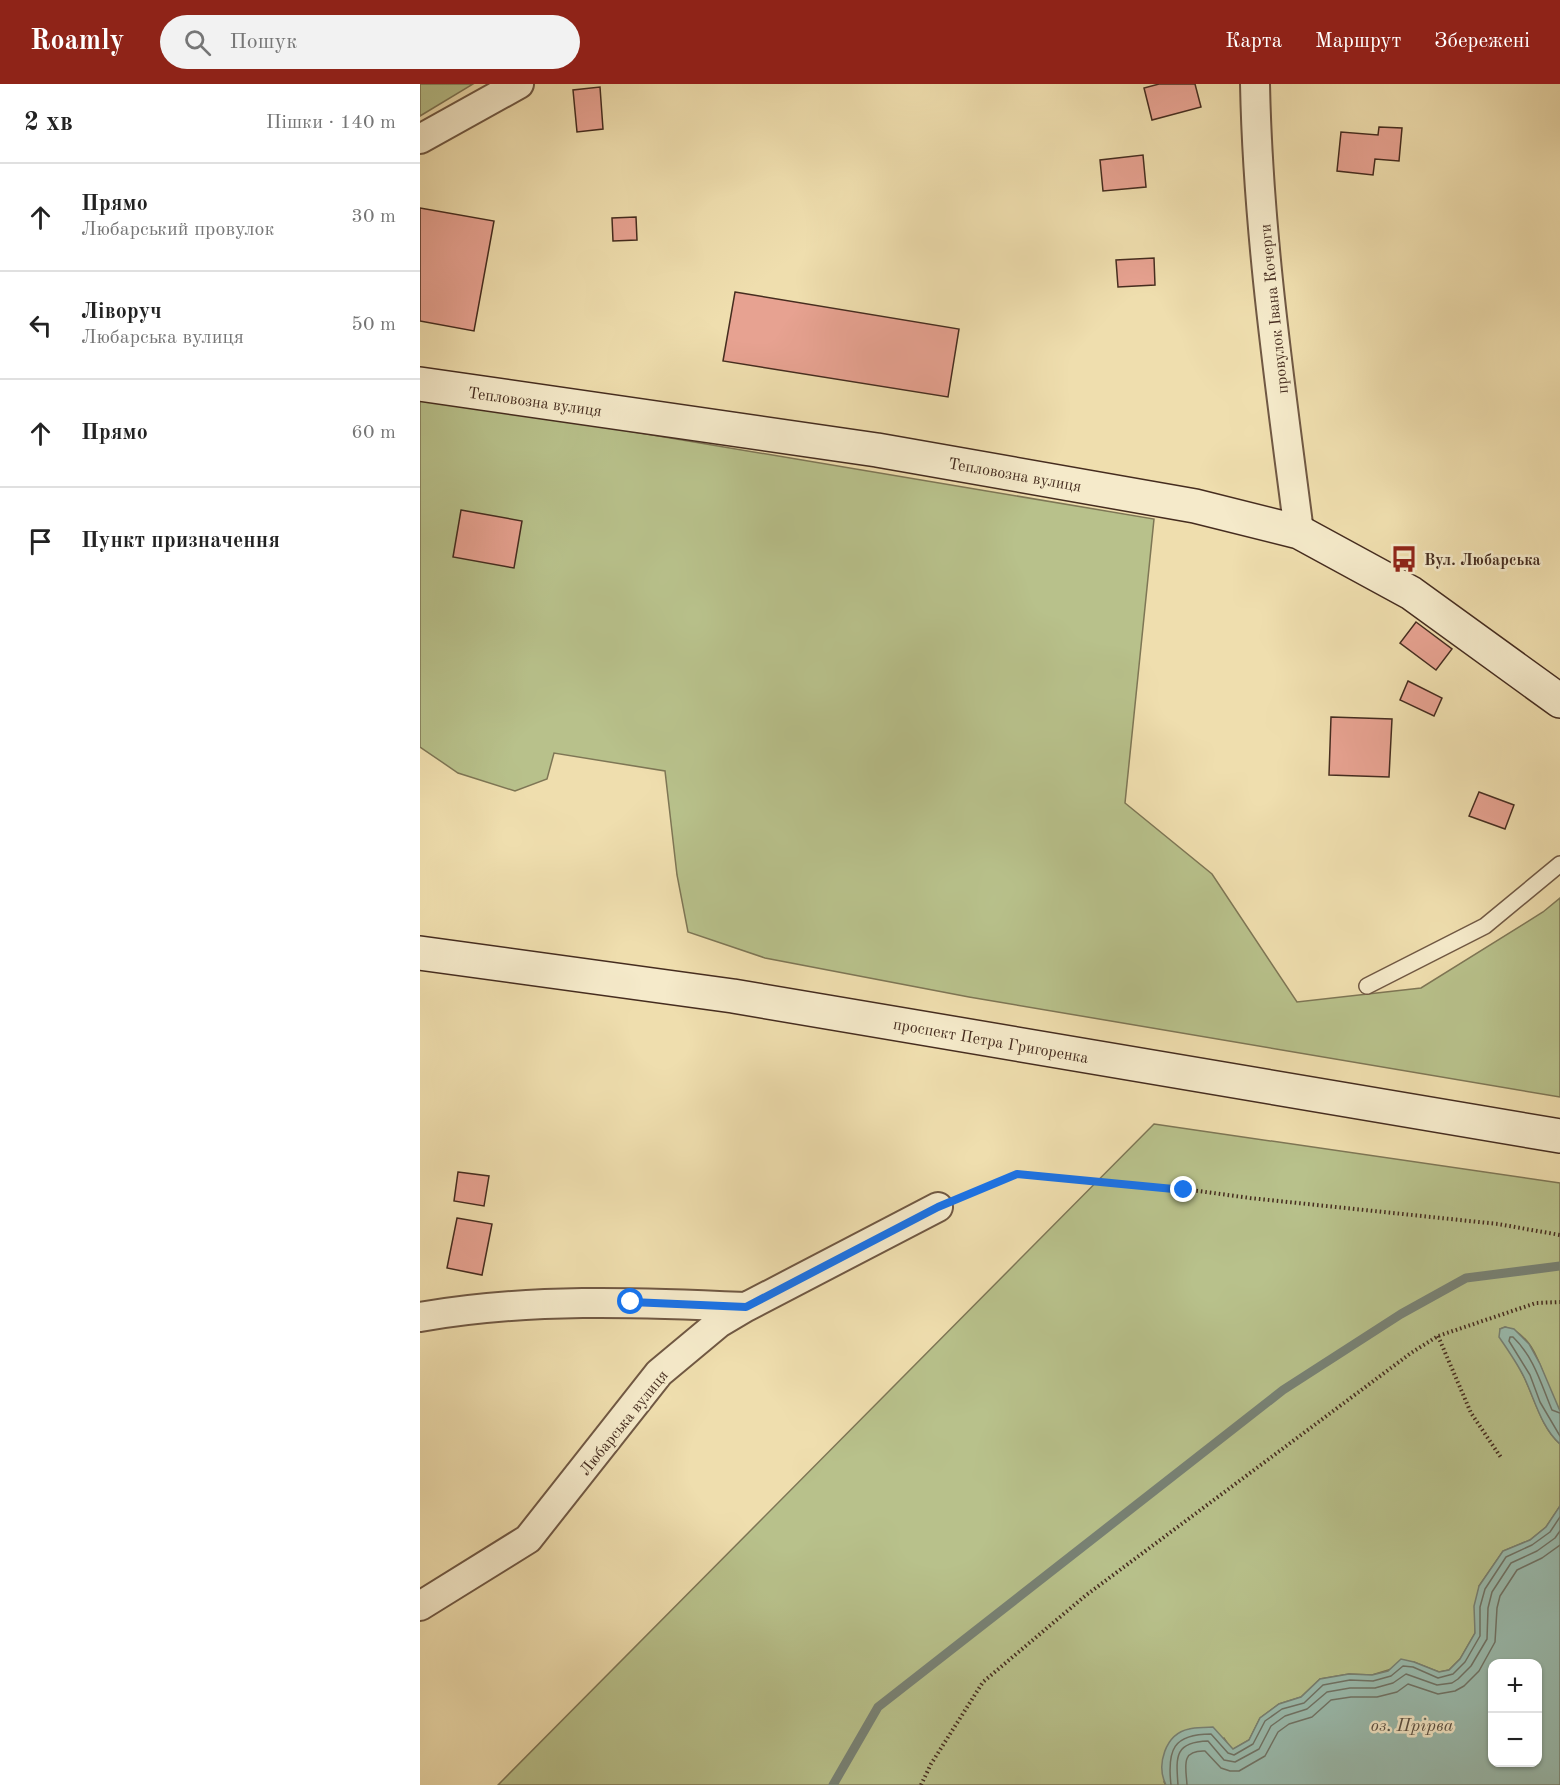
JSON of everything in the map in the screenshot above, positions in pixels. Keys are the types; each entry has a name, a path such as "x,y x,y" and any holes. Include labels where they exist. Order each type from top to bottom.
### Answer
{"main road":[{"name":"Тепловозна вулиця","path":"420,384 877,450 1195,506 1299,532 1411,593 1560,701"},
{"name":"проспект Петра Григоренка","path":"420,953 733,996 1560,1136"}],"street":[{"path":"420,139 519,84"},
{"name":"провулок Івана Кочерги","path":"1255,84 1271,314 1299,532"},
{"name":"Любарська вулиця","path":"420,1606 528,1539 659,1373 719,1323 938,1207"},
{"path":"420,1317 466,1309 631,1302 746,1307"}],"lane":[{"path":"1367,986 1485,926 1560,864"}],"path":[{"path":"938,1207 1017,1174 1498,1224 1560,1235"},
{"path":"921,1785 931,1764 983,1682 1086,1596 1411,1353 1438,1336 1536,1303 1560,1302"},
{"path":"1438,1336 1471,1413 1502,1459"}],"green space":[{"path":"420,84 473,84 420,116"},
{"path":"420,396 1154,519 1125,803 1212,874 1297,1002 1421,988 1543,912 1560,898 1560,1097 969,997 765,958 688,932 677,875 665,771 554,753 547,779 515,791 458,773 420,747"},
{"path":"1154,1124 1560,1183 1560,1411 1526,1340 1517,1332 1505,1327 1500,1329 1543,1421 1560,1444 1560,1506 1546,1527 1530,1540 1503,1551 1479,1586 1475,1633 1460,1659 1449,1670 1439,1672 1414,1662 1372,1675 1349,1674 1320,1679 1301,1697 1279,1704 1260,1718 1249,1740 1232,1750 1224,1738 1164,1782 1166,1785 498,1785"}],"water":[{"path":"1505,1327 1514,1329 1529,1344 1540,1364 1560,1411 1560,1444 1548,1430 1521,1372 1499,1337 1500,1329"},
{"name":"оз. Прірва","path":"1560,1506 1560,1785 1166,1785 1162,1769 1165,1751 1174,1737 1181,1732 1192,1728 1213,1727 1233,1749 1249,1740 1260,1718 1279,1704 1301,1697 1320,1679 1349,1674 1372,1675 1388,1671 1401,1659 1439,1672 1449,1670 1460,1659 1475,1633 1474,1606 1479,1586 1503,1551 1530,1540 1546,1527"}],"building":[{"path":"1159,84 1195,84 1201,107 1152,120 1144,88"},
{"path":"600,87 603,129 577,132 573,90"},
{"path":"1379,127 1402,128 1399,161 1375,159 1373,175 1337,171 1341,132 1378,135"},
{"path":"1143,155 1146,187 1103,191 1100,160"},
{"path":"420,208 494,221 474,331 420,321"},
{"path":"636,217 637,240 613,241 612,218"},
{"path":"1154,258 1155,285 1118,287 1116,260"},
{"path":"735,292 959,329 948,397 723,361"},
{"path":"461,510 522,521 514,568 453,557"},
{"path":"1416,622 1452,649 1436,670 1400,643"},
{"path":"1408,681 1442,698 1434,716 1400,700"},
{"path":"1331,717 1392,719 1389,777 1329,775"},
{"path":"1479,792 1514,805 1505,829 1469,816"},
{"path":"458,1172 489,1176 484,1206 454,1201"},
{"path":"457,1218 492,1224 482,1275 447,1268"}],"waterway":[{"path":"833,1785 878,1707 1283,1390 1401,1314 1466,1278 1560,1266"}],"place":[{"name":"Вул. Любарська","path":"1404,559"}],"route":[{"path":"631,1302 746,1307 938,1207 1017,1174 1184,1190"}]}
